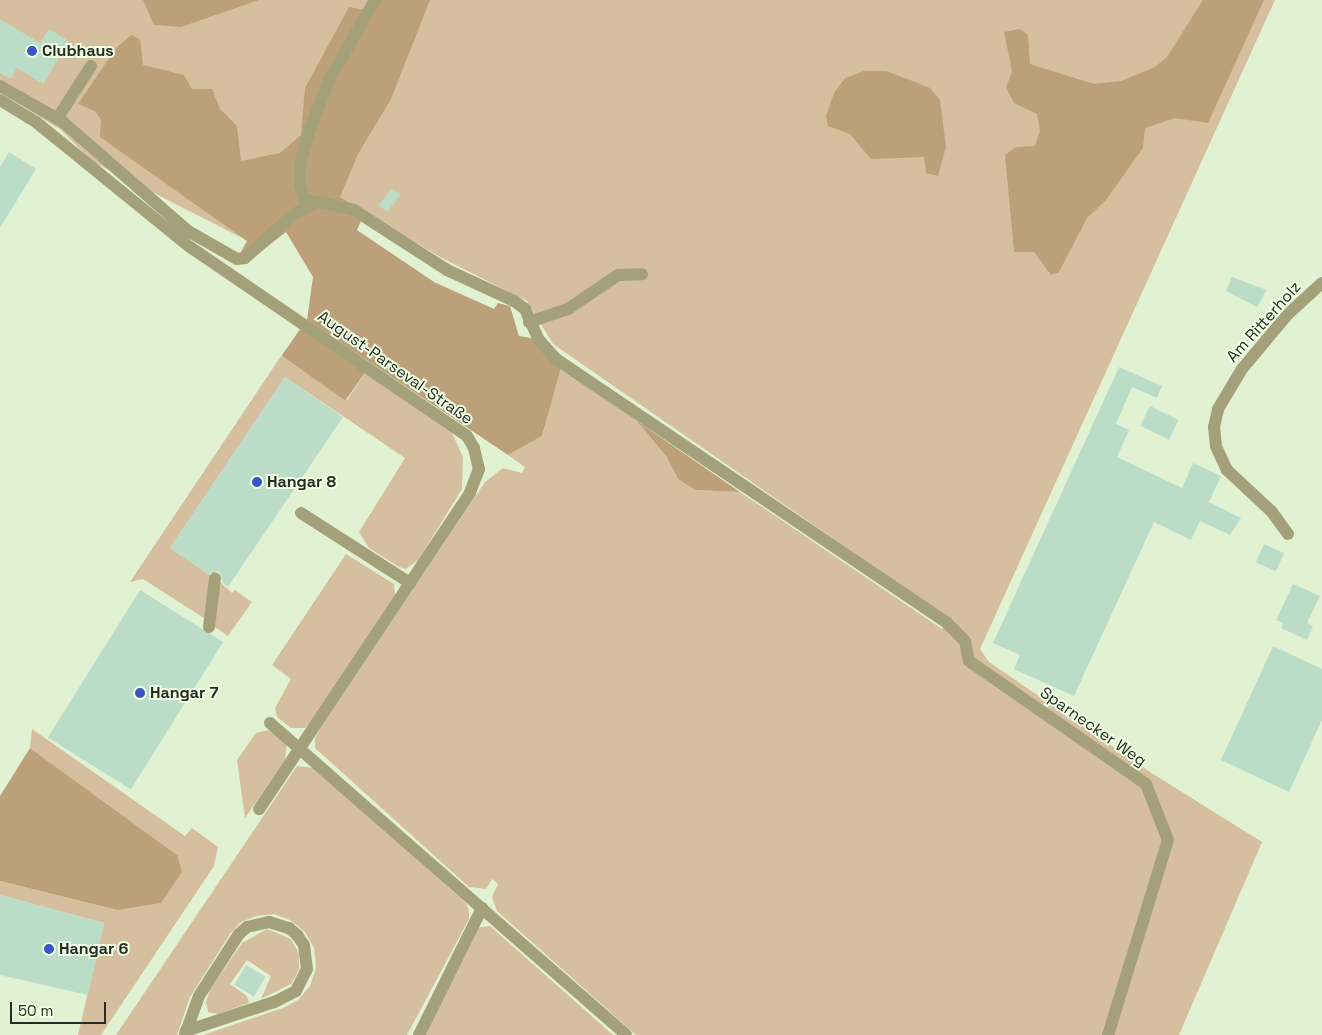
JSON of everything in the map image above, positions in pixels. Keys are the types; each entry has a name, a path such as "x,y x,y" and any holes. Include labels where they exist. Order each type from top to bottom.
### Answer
{"street":[{"path":"375,0 329,80 310,129 300,164 300,185 304,199 313,204 354,210 447,270 514,301 524,309 529,322 568,309 618,276 642,274"},
{"path":"57,118 91,66"},
{"path":"0,86 57,118 188,231 237,259 245,258 294,214 313,204"},
{"name":"August-Parseval-Straße","path":"0,100 36,122 190,247 467,436 479,470 470,493 300,746 260,809"},
{"name":"Am Ritterholz","path":"1288,534 1272,512 1227,470 1216,446 1214,427 1218,409 1242,369 1288,314 1322,283"},
{"name":"Sparnecker Weg","path":"529,322 556,360 752,488 946,623 965,641 969,661 1146,784 1168,840 1108,1035"},
{"path":"301,513 410,583"},
{"path":"209,627 215,578"},
{"path":"270,723 300,746 626,1035"},
{"path":"419,1032 482,908"},
{"path":"269,922 288,928 297,935 304,945 307,969 296,991 274,1002 186,1033 199,996 239,934 248,927 269,922"}],"shaded area":[{"path":"0,0 1275,0 980,649 989,662 1150,772 1262,842 1179,1035 636,1035 497,911 492,897 498,884 492,879 486,889 469,887 315,748 315,738 321,727 485,482 503,468 522,473 525,467 508,455 542,436 561,368 637,421 666,456 678,479 695,490 740,492 942,629 949,619 553,344 527,301 440,257 340,197 248,241 93,162 61,130 0,92"},
{"path":"143,0 259,0 181,27 154,25"},
{"path":"373,0 430,0 391,99 358,154 340,197 365,212 357,230 434,282 494,309 498,303 510,306 519,336 531,338 561,368 542,436 508,455 307,320 313,277 286,232 249,261 237,259 247,241 100,137 101,120 95,111 78,104 116,48 131,35 140,39 143,65 184,75 192,89 212,89 220,109 237,126 241,161 280,153 301,135 305,88 349,7 366,10"},
{"path":"1203,0 1264,0 1208,123 1175,118 1145,128 1143,148 1106,200 1087,218 1059,272 1051,275 1034,252 1014,252 1005,155 1016,147 1035,146 1040,131 1037,114 1014,103 1006,88 1012,71 1004,32 1020,29 1028,35 1030,64 1094,84 1121,81 1155,67 1167,57"},
{"path":"864,71 886,71 910,80 930,88 940,100 946,147 938,176 926,173 924,157 871,159 850,134 828,126 826,116 834,93 845,78"},
{"path":"301,328 365,373 345,401 281,356"},
{"path":"281,356 347,400 365,373 452,433 463,457 462,489 419,559 406,569 399,567 369,548 359,532 405,458 285,377 170,548 211,576 207,620 143,579 130,582"},
{"path":"637,421 740,492 695,490 678,479 666,456"},
{"path":"346,554 394,584 395,595 311,722 305,728 291,728 277,717 275,708 291,679 272,665"},
{"path":"218,580 232,593 235,590 252,602 228,636 212,625"},
{"path":"32,729 185,836 192,828 218,847 214,866 101,1035 78,1035 104,923 0,895 0,881 117,910 177,855 30,748"},
{"path":"268,730 287,743 285,760 245,818 237,760 256,733"},
{"path":"30,748 177,855 182,872 161,903 117,910 0,881 0,796"},
{"path":"297,766 314,768 466,903 469,910 469,919 407,1035 203,1035 283,1008 298,1000 310,986 316,968 314,948 305,932 290,920 274,914 256,916 241,922 230,934 190,997 177,1035 116,1035"},
{"path":"490,926 613,1035 425,1035 474,928"},
{"path":"267,929 291,939 299,954 299,970 291,984 261,999 271,976 247,960 230,984 247,996 249,1003 218,1014 208,1012 206,1002 210,990 242,943"}],"building":[{"name":"Clubhaus","path":"0,19 40,43 49,29 69,41 43,84 17,68 10,79 0,73"},
{"path":"9,152 36,169 0,228 0,167"},
{"path":"392,188 401,195 387,212 378,205"},
{"path":"1232,277 1267,290 1257,307 1226,291"},
{"path":"1119,367 1162,386 1157,398 1132,387 1116,424 1129,430 1117,457 1182,488 1193,463 1221,476 1209,502 1241,518 1230,535 1200,521 1191,540 1154,522 1074,696 1014,669 1020,655 993,643"},
{"name":"Hangar 8","path":"285,377 343,417 228,587 223,583 219,571 208,574 170,548"},
{"path":"1150,406 1179,420 1169,440 1140,426"},
{"path":"1264,544 1284,553 1276,571 1256,562"},
{"path":"1293,584 1320,596 1307,623 1313,626 1307,640 1281,628 1283,623 1276,620"},
{"name":"Hangar 7","path":"140,590 223,642 131,789 48,738"},
{"path":"1273,646 1322,669 1322,720 1289,792 1221,760"},
{"name":"Hangar 6","path":"0,895 104,923 88,995 0,975"},
{"path":"246,965 266,977 254,997 234,985"}],"place":[{"name":"Clubhaus","path":"32,51"},
{"name":"Hangar 8","path":"257,482"},
{"name":"Hangar 7","path":"140,693"},
{"name":"Hangar 6","path":"49,949"}]}
